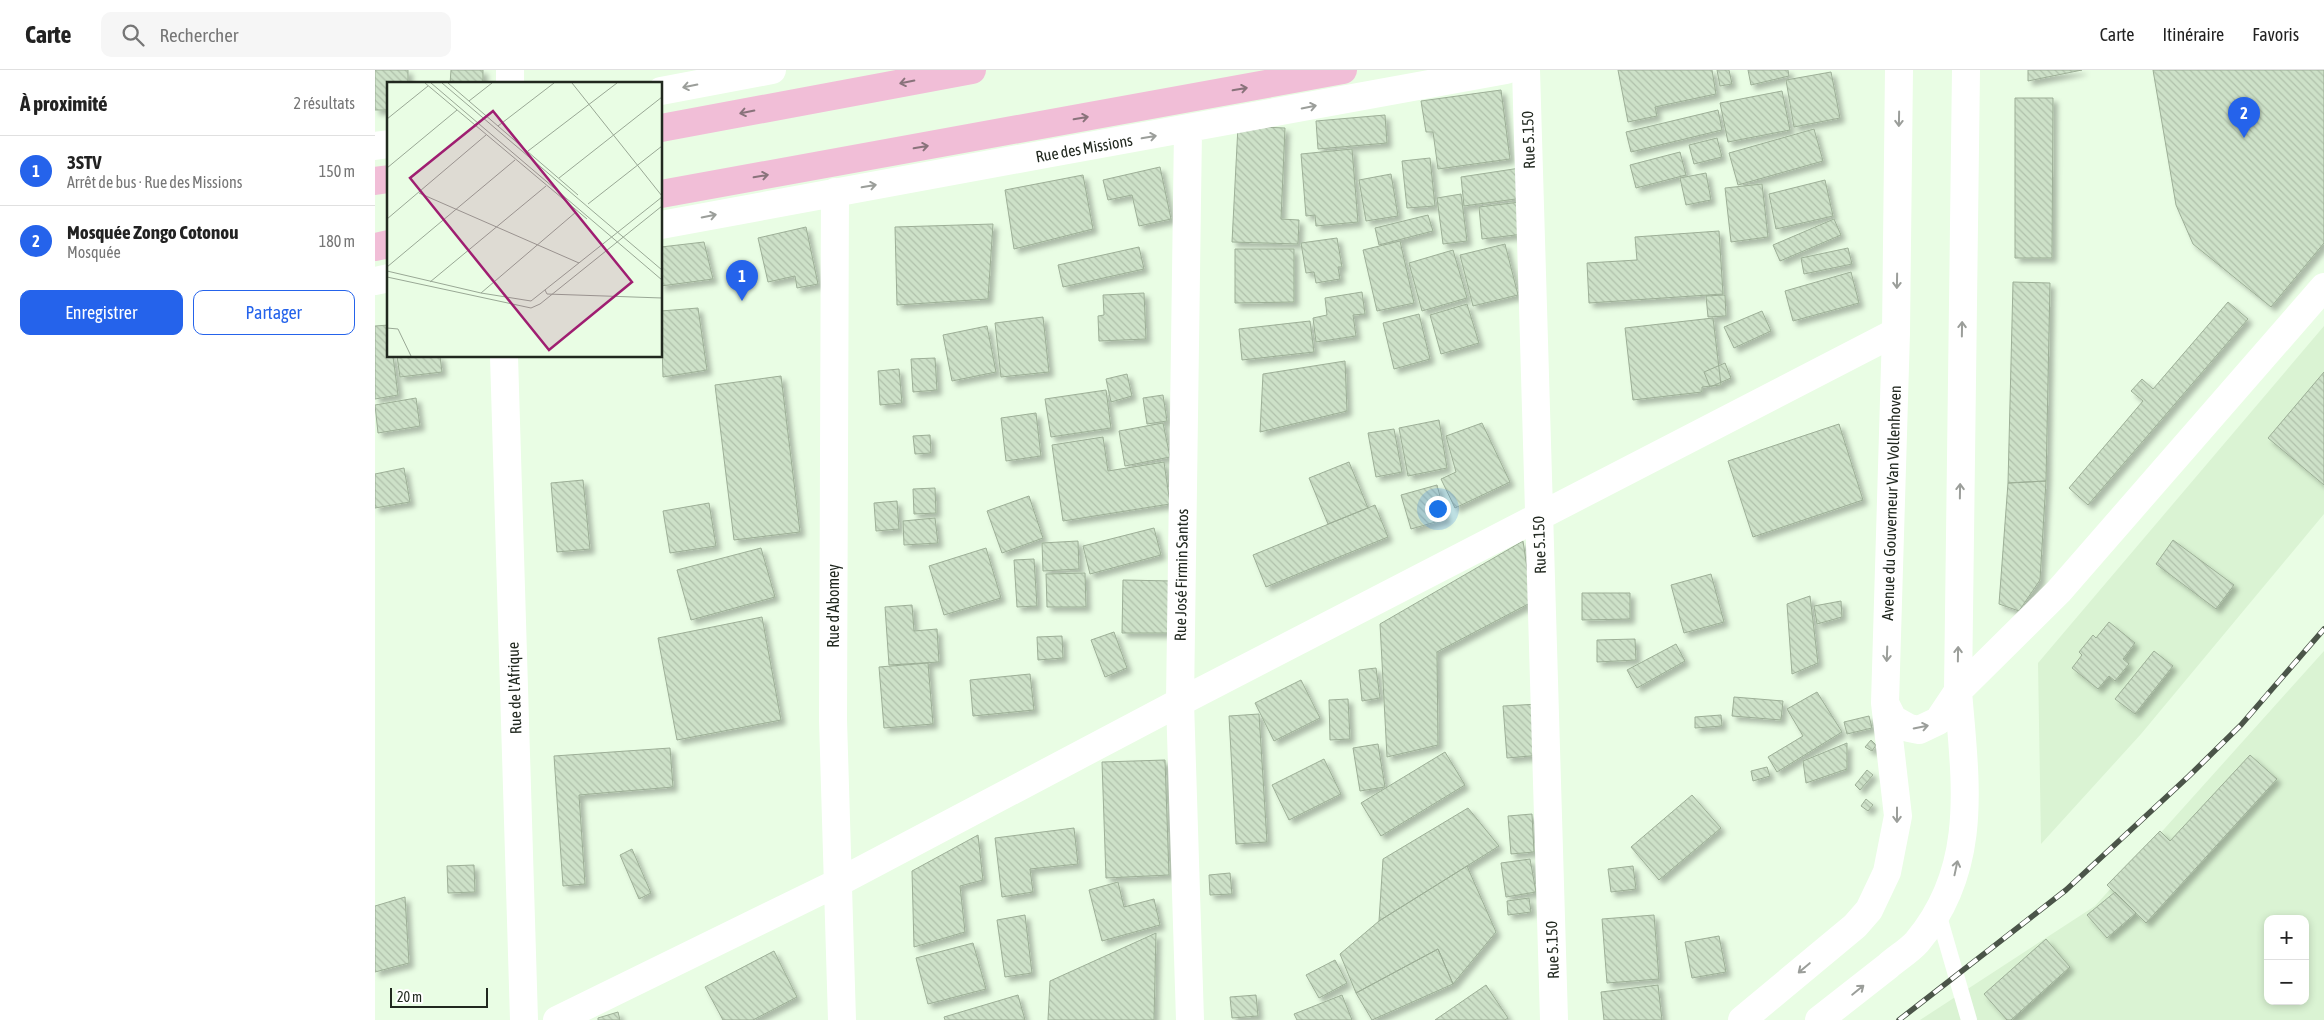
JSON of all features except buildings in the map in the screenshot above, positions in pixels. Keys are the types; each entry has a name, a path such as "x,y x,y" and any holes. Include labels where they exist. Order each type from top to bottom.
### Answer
{"highway":[{"path":"663,128 972,70"},
{"name":"Rue des Missions","path":"663,194 1343,70"}],"street":[{"path":"663,91 772,70"},
{"name":"Rue des Missions","path":"663,225 835,192 1188,130 1506,70"},
{"name":"Rue 5.150","path":"1526,70 1554,1020"},
{"name":"Avenue du Gouverneur Van Vollenhoven","path":"1741,1020 1855,926 1869,910 1887,872 1895,840 1898,816 1885,703 1896,332 1899,70"},
{"path":"1819,1020 1916,943 1938,913 1953,879 1965,828 1965,777 1958,691 1965,70"},
{"name":"Rue José Firmin Santos","path":"1188,130 1179,702 1190,1020"},
{"name":"Rue d'Abomey","path":"835,192 833,720 842,1020"},
{"path":"1885,703 1893,718 1909,728 1919,730 1938,721 1958,691 2059,591 2324,287"},
{"path":"557,1020 839,882 1179,702 1896,332"},
{"name":"Rue de l'Afrique","path":"504,358 524,1020"}],"lane":[{"path":"1938,913 1969,1020"}],"shaded area":[{"path":"2324,326 2324,514 2141,734 2041,844 2038,663"},
{"path":"2324,651 2324,1020 1920,1020 2095,906"}],"railway":[{"path":"1899,1020 2066,890 2241,725 2324,629"}],"place":[{"name":"Mosquée Zongo Cotonou","path":"2244,138"},
{"name":"3STV","path":"742,301"}]}
